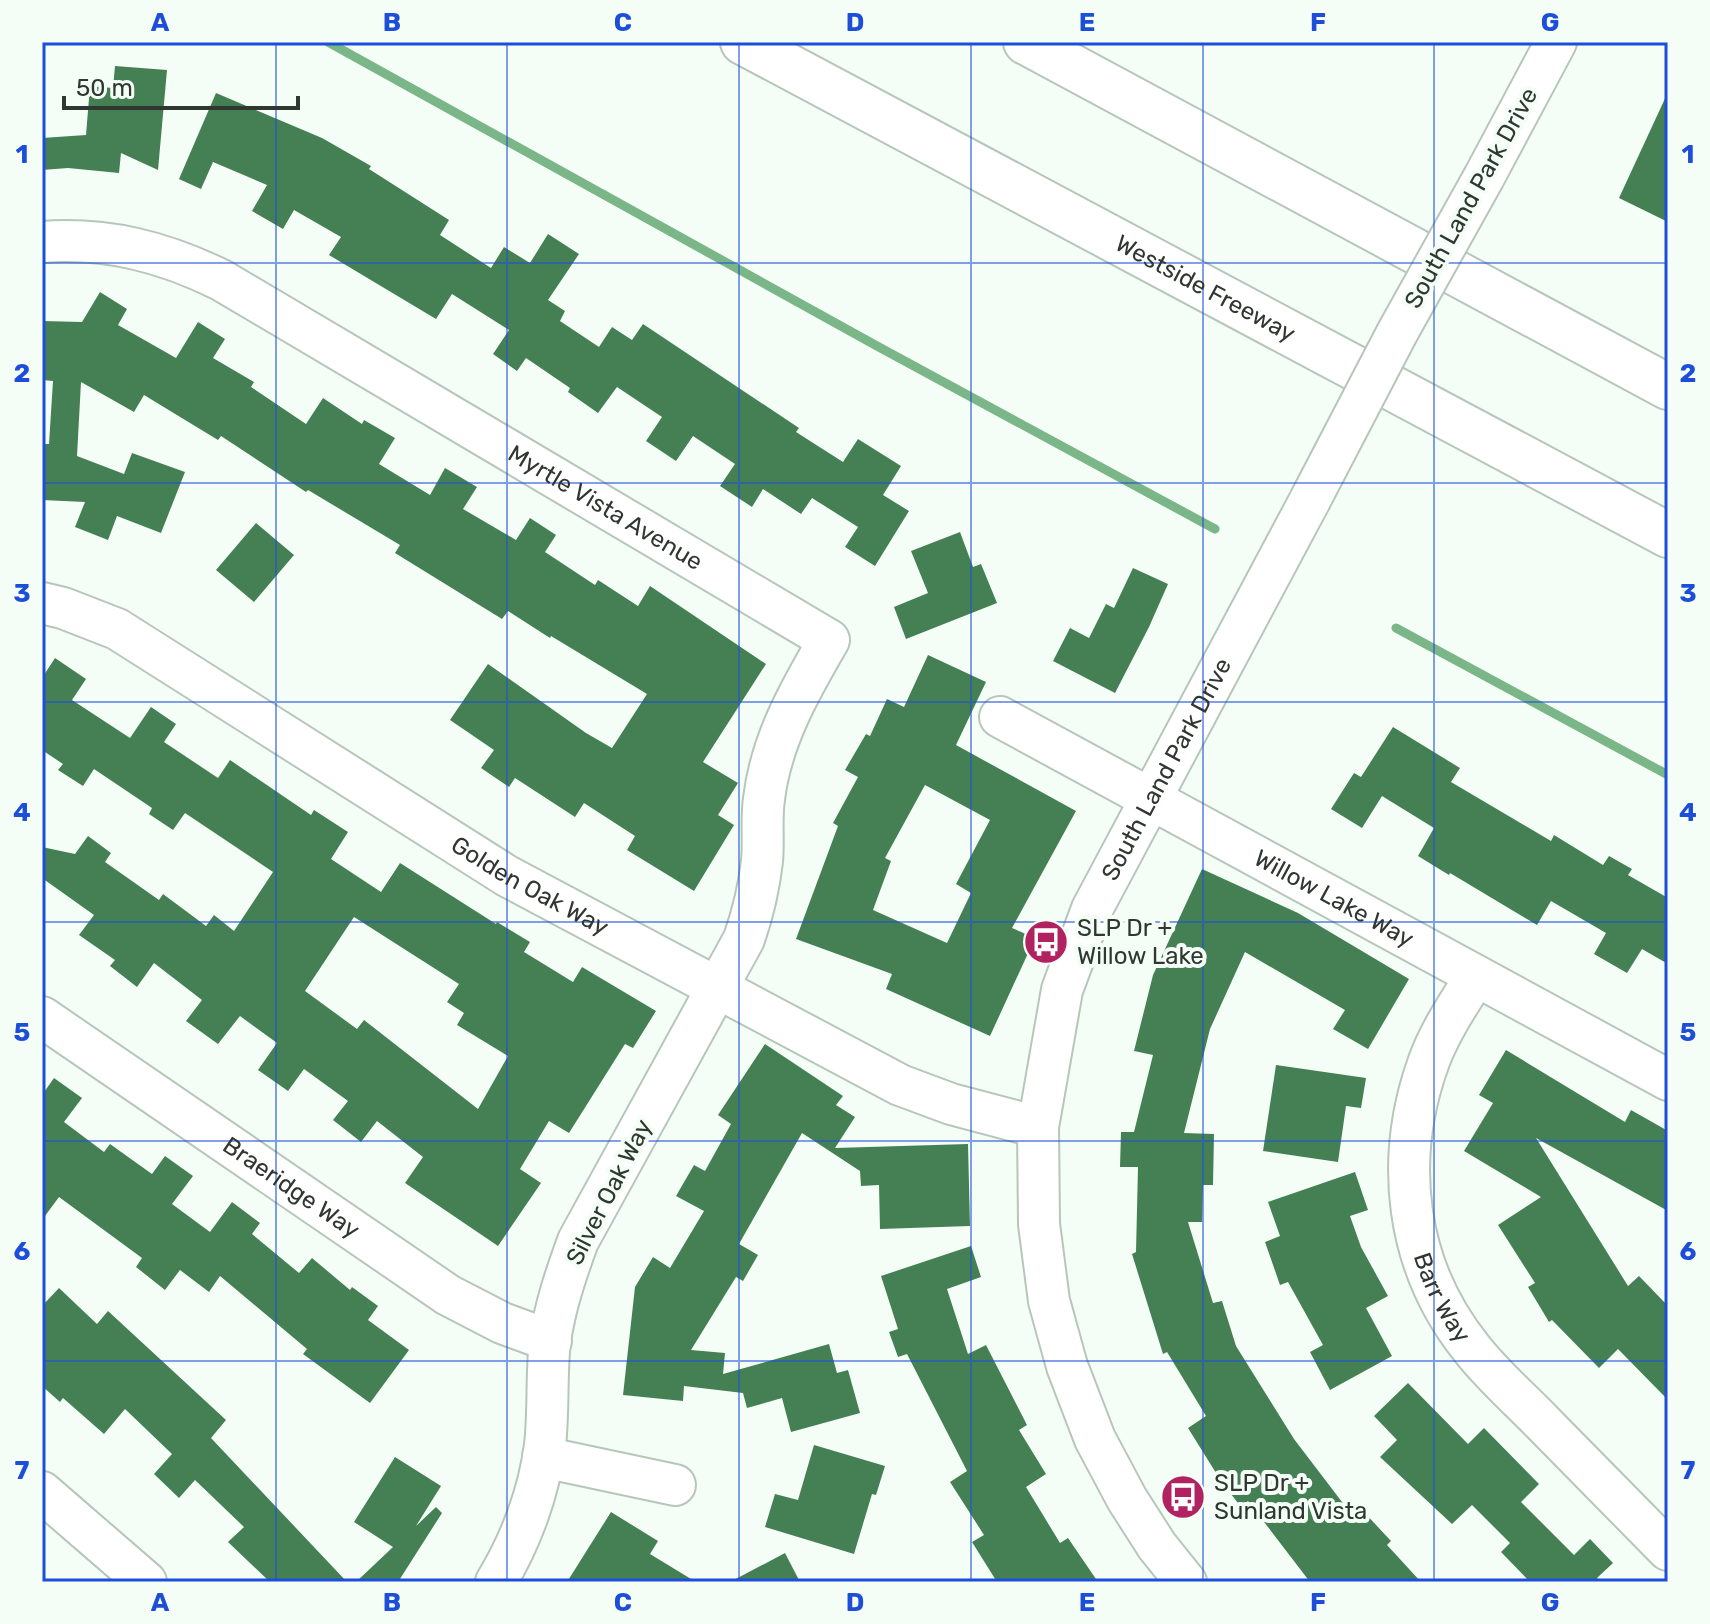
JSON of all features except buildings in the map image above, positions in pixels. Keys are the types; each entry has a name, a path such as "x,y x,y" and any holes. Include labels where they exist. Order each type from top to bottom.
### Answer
{"highway":[{"name":"Westside Freeway","path":"743,42 1668,535"},
{"path":"1026,42 1668,387"}],"street":[{"name":"South Land Park Drive","path":"1186,1582 1157,1546 1127,1499 1095,1439 1067,1366 1049,1301 1039,1224 1038,1127 1062,990 1092,909 1397,333 1556,42"},
{"name":"Myrtle Vista Avenue","path":"42,242 98,241 148,250 185,262 221,280 829,640 793,703 775,748 764,799 762,861 756,905 744,939 718,989"},
{"name":"Golden Oak Way","path":"42,603 117,629 460,848 900,1085 951,1104 1038,1127"},
{"name":"Willow Lake Way","path":"1000,717 1668,1080"},
{"name":"Barr Way","path":"1476,976 1430,1058 1415,1105 1408,1155 1410,1204 1430,1282 1472,1350 1668,1550"},
{"name":"Silver Oak Way","path":"496,1582 509,1562 530,1510 543,1457 551,1341 562,1287 578,1241 718,989"},
{"name":"Braeridge Way","path":"42,1017 448,1295 502,1323 551,1341"},
{"path":"543,1457 675,1485"},
{"path":"42,1492 146,1582"}],"waterway":[{"path":"328,42 1215,529"},
{"path":"1396,628 1668,775"}],"place":[{"name":"SLP Dr + Willow Lake","path":"1046,942"},
{"name":"SLP Dr + Sunland Vista","path":"1183,1497"}]}
